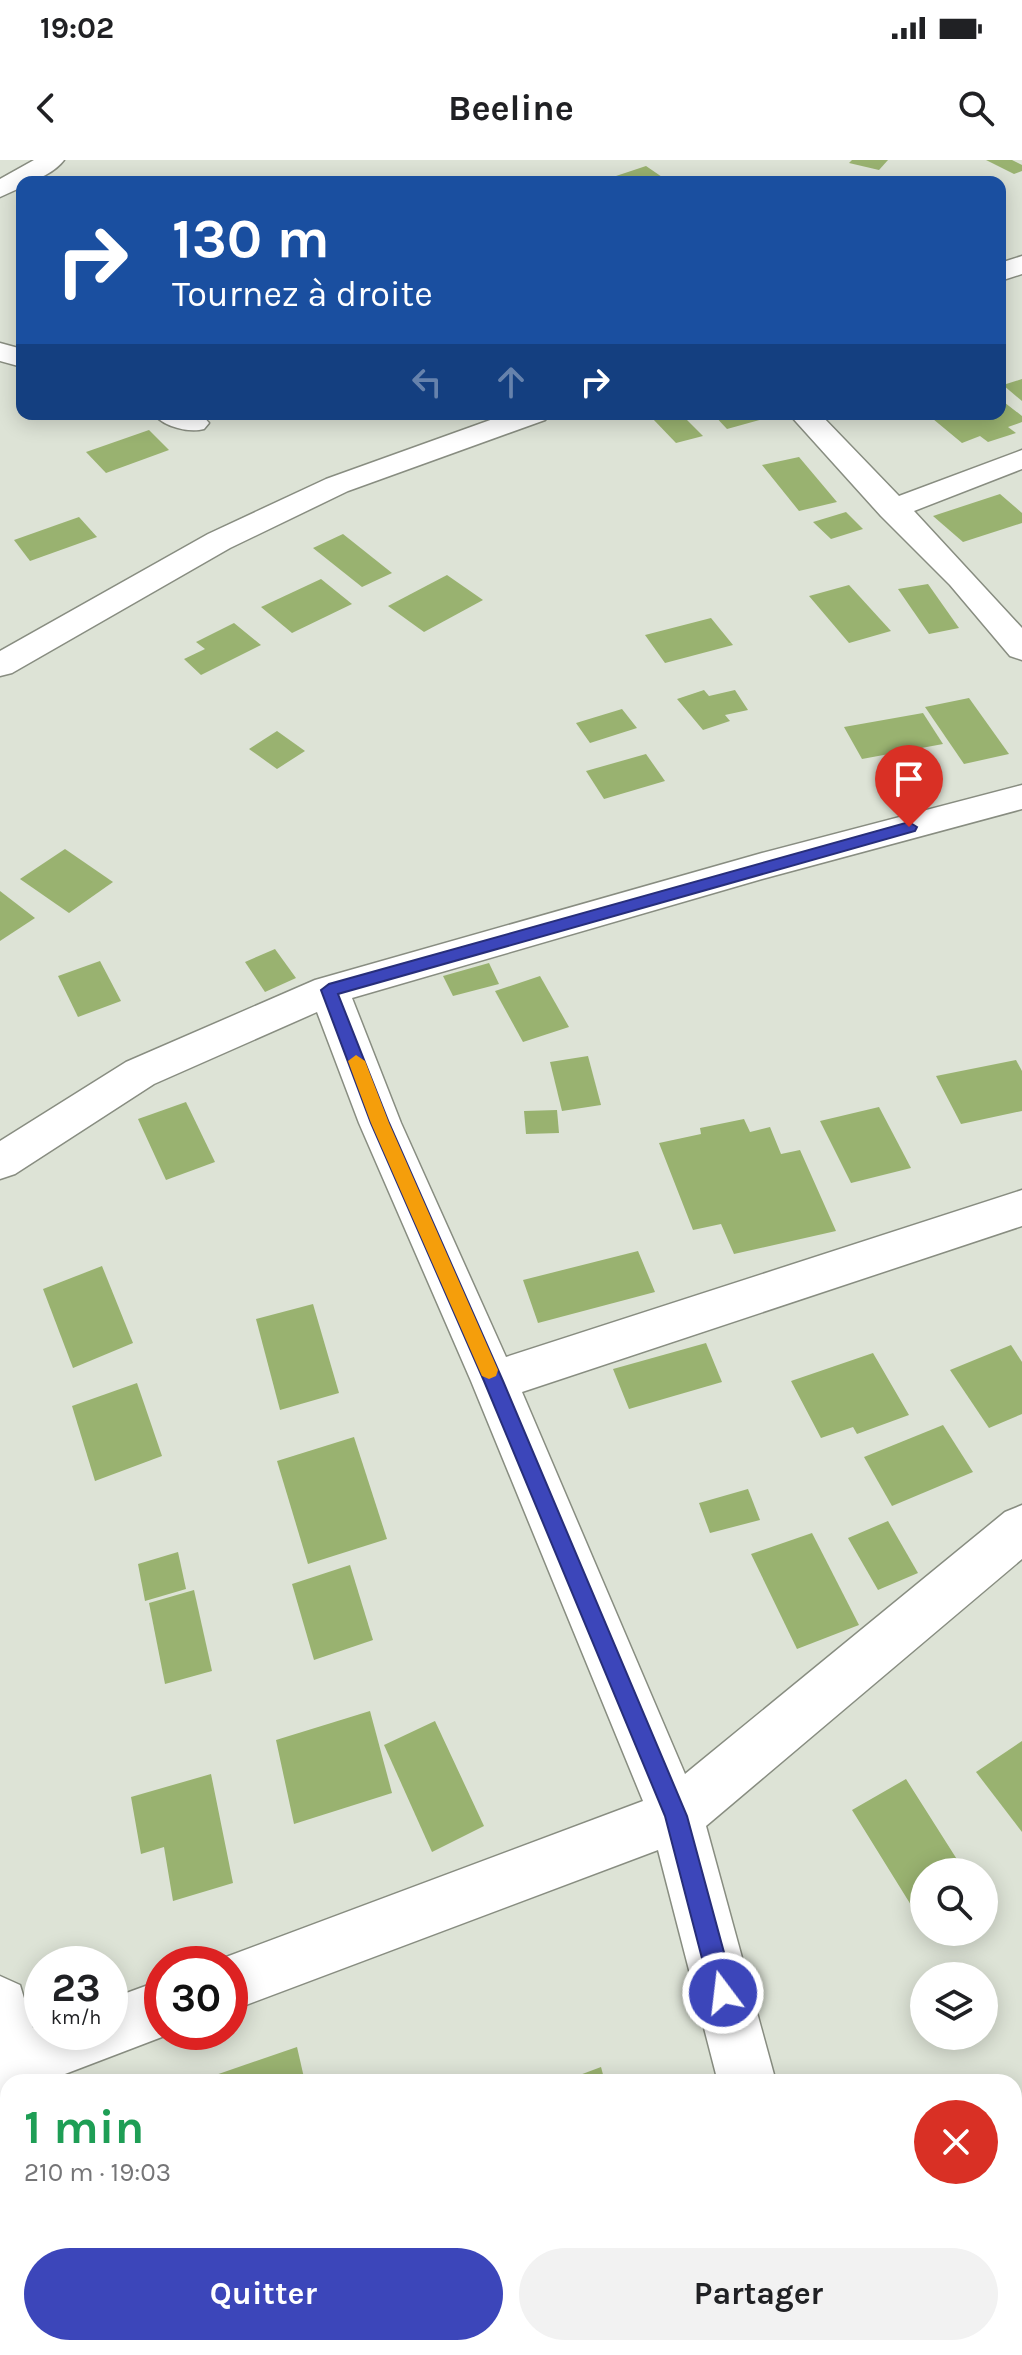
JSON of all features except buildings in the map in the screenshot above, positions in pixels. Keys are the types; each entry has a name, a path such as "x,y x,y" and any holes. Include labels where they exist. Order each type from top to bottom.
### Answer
{"street":[{"path":"23,176 52,160"},
{"path":"0,665 219,541 337,485 518,420"},
{"path":"810,420 961,578 1022,649"},
{"path":"892,509 1022,459"},
{"path":"0,1162 140,1073 329,990 762,866 1022,797"},
{"path":"329,990 380,1123 494,1381 676,1816 745,2074"},
{"path":"494,1381 1022,1208"},
{"path":"248,1976 676,1816 1022,1528"},
{"path":"0,2005 9,2072 59,2050"}],"slow traffic":[{"path":"356,1061 380,1123 489,1370"}],"route":[{"path":"723,1993 676,1816 494,1381 380,1123 329,990 909,827"}]}
